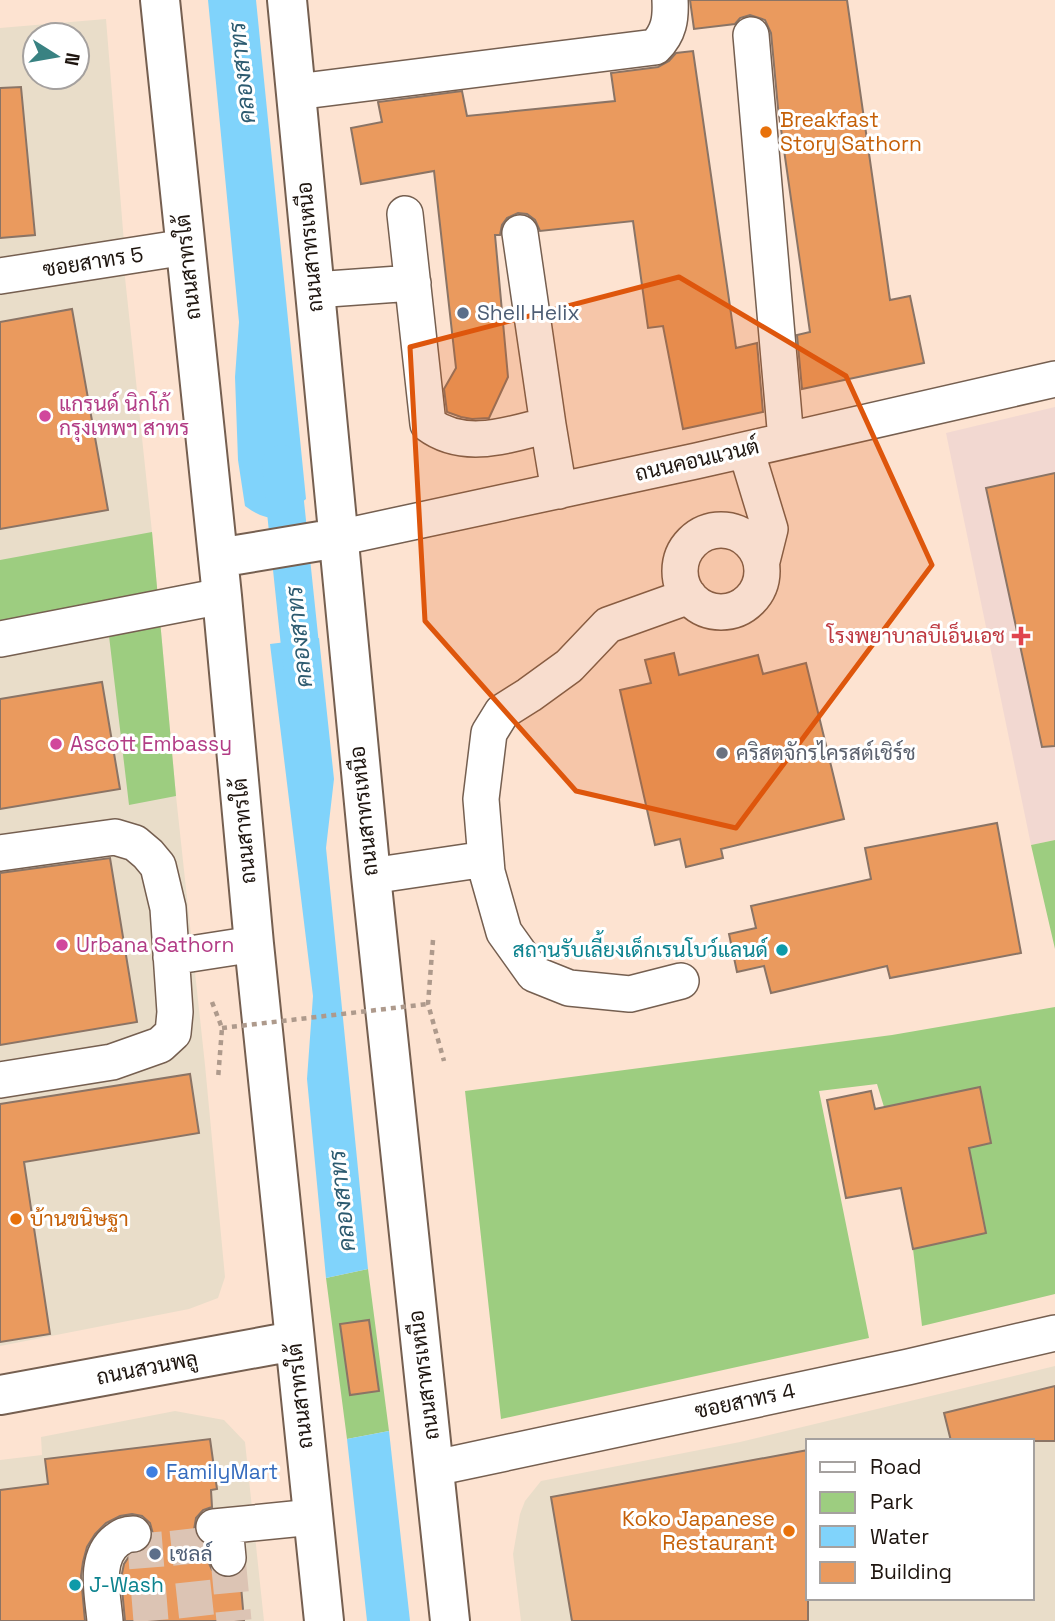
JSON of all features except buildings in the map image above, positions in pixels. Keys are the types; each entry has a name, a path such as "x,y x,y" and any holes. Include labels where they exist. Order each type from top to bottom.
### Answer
{"main road":[{"name":"ถนนสาทรใต้","path":"160,0 324,1621"},
{"name":"ถนนสาทรเหนือ","path":"287,0 314,289 324,540 371,876 450,1621"},
{"path":"218,558 324,540"},
{"name":"ถนนสวนพลู","path":"0,1395 294,1341"}],"street":[{"path":"296,92 655,47 669,25 670,0"},
{"path":"751,35 786,440"},
{"path":"405,214 428,424 446,435 470,439 488,439 548,425"},
{"path":"520,233 559,491"},
{"name":"ซอยสาทร 5","path":"0,276 186,247"},
{"path":"314,289 413,283"},
{"name":"ถนนคอนแวนต์","path":"324,540 746,450 1055,379"},
{"path":"746,450 770,529 759,589 739,608 725,612 711,611 698,605 682,584 682,558 697,537 709,531 722,529 746,538 756,548 762,561"},
{"path":"0,639 222,596"},
{"path":"681,981 629,994 569,988 534,974 504,932 487,872 481,799 489,733 502,712 569,666 608,625 689,596"},
{"path":"0,853 114,837 135,843 148,854 158,866 168,908 175,1012 173,1033 160,1045 111,1062 0,1080"},
{"path":"371,876 486,859"},
{"path":"171,957 254,944"},
{"name":"ซอยสาทร 4","path":"435,1468 1055,1333"},
{"path":"222,1537 313,1517"},
{"path":"105,1621 101,1572 109,1546 125,1535 133,1534"}],"path":[{"path":"433,940 428,1004 444,1061"},
{"path":"211,998 222,1028 218,1079"},
{"path":"222,1028 428,1004"}],"highlighted area":[{"path":"679,277 846,376 932,565 736,828 576,791 425,621 410,347"}],"shaded area":[{"path":"106,19 124,243 0,263 0,28 21,26 21,91 91,91 91,21 82,21"},
{"path":"124,268 225,1277 218,1298 189,1309 0,1346 0,292"},
{"name":"โรงพยาบาลบีเอ็นเอช","path":"1055,407 1055,840 1031,845 946,433"},
{"path":"1055,1366 1055,1621 521,1621 513,1554 520,1514 525,1501 541,1481 740,1442"},
{"name":"เชลล์","path":"175,1411 224,1420 245,1442 264,1621 0,1621 0,1460 42,1455 41,1437"}],"green space":[{"path":"152,532 176,796 129,805 105,602 0,623 0,560"},
{"path":"1055,840 1055,949 1031,845"},
{"path":"1055,1007 1055,1294 922,1326 913,1249 986,1233 969,1148 979,1087 884,1107 877,1084 819,1091 869,1338 501,1419 465,1091 892,1035"},
{"path":"368,1269 389,1431 347,1439 326,1278"}],"water":[{"path":"208,0 256,0 306,499 281,519 262,516 245,506 238,460 235,377 239,322"},
{"path":"319,638 334,779 326,848 368,1269 326,1278 307,1079 313,996 270,644"},
{"path":"389,1431 410,1621 367,1621 347,1439"}],"waterway":[{"name":"คลองสาทร","path":"281,464 305,693"}],"tunnel":[{"path":"187,1529 197,1621"},
{"path":"144,1533 151,1621"},
{"path":"228,1558 234,1621"}],"place":[{"name":"Breakfast Story Sathorn","path":"766,132"},
{"name":"Shell Helix","path":"463,313"},
{"name":"แกรนด์ นิกโก้ กรุงเทพฯ สาทร","path":"45,416"},
{"name":"โรงพยาบาลบีเอ็นเอช","path":"1021,636"},
{"name":"Ascott Embassy","path":"56,744"},
{"name":"คริสตจักรไครสต์เชิร์ช","path":"722,753"},
{"name":"Urbana Sathorn","path":"62,945"},
{"name":"สถานรับเลี้ยงเด็กเรนโบว์แลนด์","path":"782,950"},
{"name":"บ้านขนิษฐา","path":"16,1219"},
{"name":"FamilyMart","path":"152,1472"},
{"name":"Koko Japanese Restaurant","path":"789,1531"},
{"name":"เชลล์","path":"155,1554"},
{"name":"J-Wash","path":"75,1585"}]}
